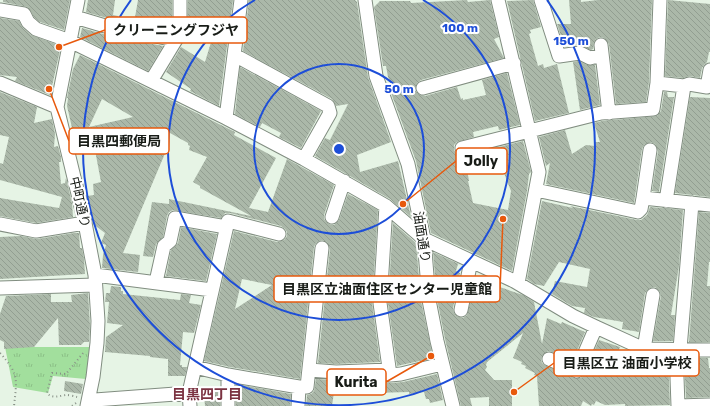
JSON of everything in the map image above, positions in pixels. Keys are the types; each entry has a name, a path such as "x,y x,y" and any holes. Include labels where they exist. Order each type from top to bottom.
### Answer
{"street":[{"name":"中町通り","path":"78,0 57,107 85,223 95,280 98,321 93,402"},
{"path":"150,81 180,33 180,0"},
{"path":"226,118 241,0"},
{"name":"油面通り","path":"365,0 376,76 408,164 424,240 429,300 442,364 453,406"},
{"path":"498,0 540,172 518,283"},
{"path":"541,0 559,56 580,53 590,58 601,50 609,113"},
{"path":"462,148 602,113 653,109 656,83 660,0"},
{"path":"0,10 24,14 28,22 36,29 70,41 226,118 304,159 386,206 424,240 518,283 573,316 644,349 710,350"},
{"path":"75,18 105,26 175,40"},
{"path":"234,58 240,58 328,106 330,112 304,159"},
{"path":"423,88 514,63"},
{"path":"656,83 684,86 689,84 707,87 710,70"},
{"path":"0,83 57,107"},
{"path":"666,200 684,86"},
{"path":"536,190 638,212 641,209 650,150"},
{"path":"332,217 344,181"},
{"path":"643,198 710,205"},
{"path":"692,203 678,349 678,406 710,405"},
{"path":"386,206 380,303 390,375 401,374 442,364"},
{"path":"156,282 164,246 170,241 175,218 227,224 280,234"},
{"path":"0,224 36,231 85,223"},
{"path":"93,402 189,400 227,224"},
{"path":"195,367 228,375 299,387 307,387 322,248"},
{"path":"461,310 471,261"},
{"path":"0,288 95,280 156,282 212,290"},
{"path":"644,349 653,295"},
{"path":"549,359 577,370 596,327"},
{"path":"309,370 336,372 389,370"},
{"path":"228,375 228,406"},
{"path":"298,406 299,387"}],"path":[{"path":"93,402 68,395 62,397 50,396 47,393 52,373 66,374 85,350 96,351"},
{"path":"0,353 12,366 17,380 14,406"}],"green space":[{"path":"5,347 90,347 86,379 53,376 48,393 13,387"}],"building":[{"path":"3,0 70,0 64,30 40,22 34,17 28,7 3,2"},
{"path":"88,0 115,0 113,15 118,16 117,20 86,12"},
{"path":"138,0 172,0 172,31 117,20 134,23"},
{"path":"188,0 233,0 219,106 190,91 191,89 166,72 181,47 205,62 212,39 187,36"},
{"path":"249,0 355,0 357,2 368,77 391,142 357,155 360,172 398,161 411,217 390,199 315,156 325,138 330,140 348,104 336,106 332,99 243,51"},
{"path":"490,0 499,37 494,39 504,58 421,80 417,83 415,90 418,94 425,96 457,87 461,99 463,98 463,100 486,95 482,80 507,73 520,125 499,130 498,126 473,132 474,137 457,142 454,145 454,150 457,154 464,156 523,141 531,172 529,174 512,271 431,233 416,161 390,90 393,88 388,77 386,66 383,66 374,7 380,1 410,1 411,3","holes":["499,160 511,191 508,210 473,203 467,169"]},
{"path":"533,0 541,27 530,30 531,33 529,34 538,66 543,64 544,68 557,64 569,113 535,121 507,1"},
{"path":"569,0 581,0 581,2 598,0 652,0 649,82 646,102 616,104 609,44 604,38 600,37 596,39 593,49 591,50 579,45 571,46 570,42 563,42 557,24 571,24"},
{"path":"668,0 710,4 710,52 707,62 702,68 700,78 690,76 683,78 665,76"},
{"path":"0,18 19,21 23,28 31,35 61,46 50,95 15,81 17,77 0,75"},
{"path":"82,28 103,34 163,46 148,71 80,37"},
{"path":"80,55 235,132 234,135 276,158 249,208 268,212 287,159 334,185 324,215 324,219 329,224 334,225 339,220 348,194 378,210 372,303 380,362 336,364 318,363 330,249 327,242 322,240 316,243 314,247 300,379 204,361 234,231 277,242 284,240 287,236 287,232 281,226 230,213 225,213 221,218 173,210 169,212 167,216 163,237 156,244 153,257 143,256 152,202 169,204 169,199 251,216 200,188 200,186 193,182 207,157 189,150 190,146 188,143 161,128 166,151 123,253 140,255 138,272 102,268 103,255 106,245 101,243 105,233 93,224 87,196 94,195 93,184 101,182 95,150 78,154 67,106 67,98 73,69","holes":["102,99 133,117 89,127","242,279 272,285 235,309"]},
{"path":"579,61 587,65 595,65 600,105 580,110 573,62"},
{"path":"240,67 321,111 301,148 279,137 281,133 262,123 260,127 235,114"},
{"path":"0,92 37,107 34,123 52,119 55,134 54,147 58,146 61,157 61,162 59,162 61,184 65,183 66,178 72,203 73,217 36,223 0,216 0,198 59,208 62,197 0,180 0,163 3,164 9,137 0,135"},
{"path":"664,92 667,92 668,97 674,97 659,192 652,191 658,151 655,144 651,142 644,145 642,149 634,203 546,184 550,163 546,166 539,137 565,130 572,154 586,145 595,146 595,142 600,142 594,123 657,116 661,111"},
{"path":"690,97 710,98 710,197 675,193"},
{"path":"542,201 637,220 641,220 647,215 650,207 683,210 679,266 671,315 675,315 673,341 653,341 661,296 660,292 655,287 650,288 645,293 639,332 622,329 623,322 594,317 584,313 585,308 572,306 552,294 555,281 587,287 590,269 559,262 544,286 534,284 527,279"},
{"path":"699,212 710,213 710,262 707,286 710,286 710,342 689,342"},
{"path":"393,223 416,243 421,301 433,358 397,366 388,303"},
{"path":"181,227 217,234 206,281 166,276 171,250 178,243"},
{"path":"79,233 85,274 0,279 0,237 21,236 37,239"},
{"path":"433,252 461,265 458,264 456,271 460,273 453,308 456,316 463,318 467,315 476,279 523,295 534,302 542,344 547,318 561,324 562,322 585,332 573,360 548,351 542,356 541,360 546,366 574,378 581,378 599,340 620,347 616,357 668,357 670,405 605,405 596,401 594,405 592,404 591,406 583,401 581,406 539,406 537,376 534,375 535,373 525,368 526,366 521,364 522,362 513,358 523,333 487,362 487,367 485,370 494,380 512,380 512,406 489,406 489,397 470,398 472,406 461,406 437,299"},
{"path":"111,286 121,287 123,294 180,300 181,294 191,295 189,303 201,305 194,333 183,332 180,365 182,365 182,367 187,367 185,376 168,376 168,359 105,352 106,337 123,325 107,323 109,302 105,302 106,293 110,293"},
{"path":"88,293 90,325 89,342 84,342 81,345 59,345 58,318 34,347 4,349 4,342 0,340 0,314 6,296 51,294 51,302 72,302 71,295"},
{"path":"684,358 708,358 710,368 710,397 686,398"},
{"path":"437,374 443,400 430,403 429,399 426,399 424,392 409,394 409,392 373,393 373,391 334,392 332,406 306,406 307,395 314,391 316,379 336,380 383,378 386,382 391,383 403,382"},
{"path":"65,381 83,384 81,394 64,391"},
{"path":"236,384 291,394 290,406 236,406"},
{"path":"214,388 220,388 220,406 205,406 204,394 211,394 211,391 214,391"}],"place":[{"name":"クリーニングフジヤ","path":"59,47"},
{"name":"目黒四郵便局","path":"49,89"},
{"name":"Jolly","path":"403,204"},
{"name":"目黒区立油面住区センター児童館","path":"503,219"},
{"name":"Kurita","path":"431,356"},
{"name":"目黒区立 油面小学校","path":"514,392"}],"district":[{"name":"目黒四丁目","path":"207,394"}]}
